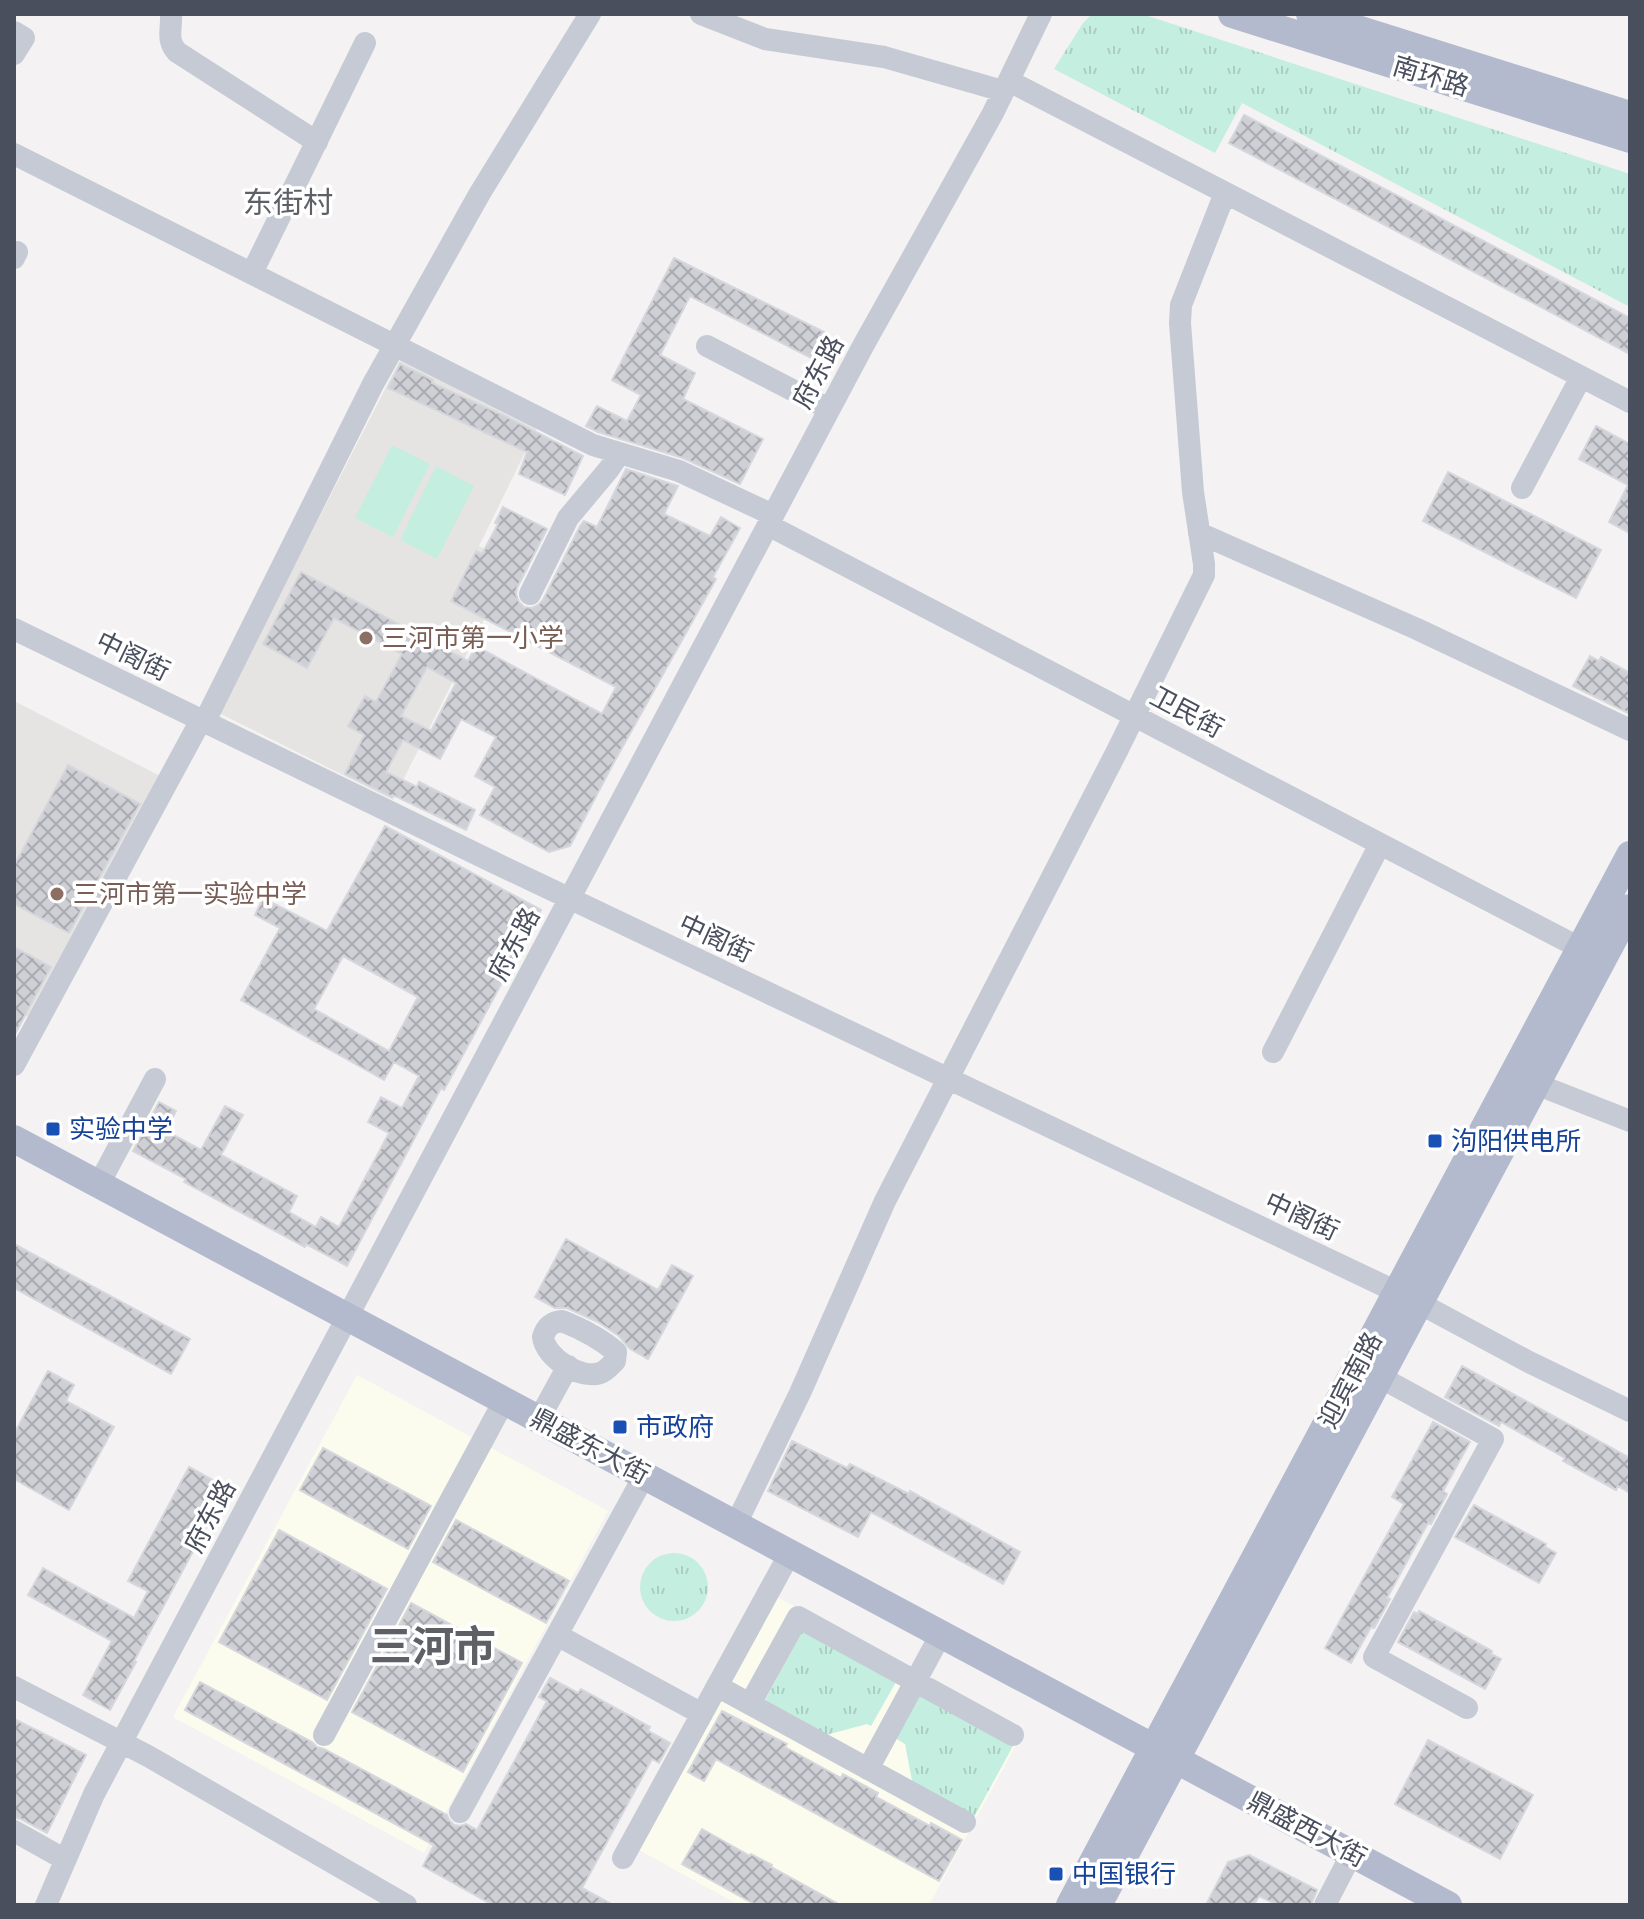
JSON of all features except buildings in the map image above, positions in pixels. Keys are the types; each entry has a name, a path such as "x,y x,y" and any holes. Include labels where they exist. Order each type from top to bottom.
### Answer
{"main road":[{"name":"南环路","path":"1232,14 1630,139"},
{"name":"南环路","path":"1315,15 1630,115"},
{"name":"迎宾南路","path":"1098,1905 1165,1754 1408,1298 1580,948 1630,855"},
{"name":"迎宾南路","path":"1070,1905 1165,1754 1380,1377 1408,1298 1536,1084 1630,908"},
{"name":"鼎盛东大街","path":"14,1139 1165,1754"},
{"name":"鼎盛西大街","path":"1165,1754 1448,1905"}],"street":[{"path":"171,14 171,46 177,52 317,142"},
{"path":"14,1065 203,720 373,384 480,193 590,14"},
{"path":"701,14 765,39 884,57 1006,86 1225,193 1630,402"},
{"name":"府东路","path":"46,1905 94,1794 829,409 1006,86 1041,14"},
{"path":"14,32 24,38 14,54"},
{"path":"252,273 365,43"},
{"name":"卫民街","path":"14,154 593,445 679,471 1135,716 1580,948"},
{"path":"736,1524 800,1393 885,1201 1135,716 1204,575 1181,353 1181,305 1225,193"},
{"path":"707,346 829,409"},
{"path":"1522,488 1581,377"},
{"path":"530,594 568,518 619,454"},
{"path":"1199,533 1417,629 1630,730"},
{"name":"中阁街","path":"14,629 569,899 1408,1298 1630,1411"},
{"path":"1273,1052 1380,844"},
{"path":"99,1184 155,1079"},
{"path":"1536,1084 1630,1121"},
{"path":"539,1419 568,1366"},
{"path":"1380,1377 1493,1439 1374,1657 1467,1708"},
{"path":"324,1735 504,1401"},
{"path":"460,1812 644,1476"},
{"path":"623,1858 790,1553"},
{"path":"750,1704 798,1617 1013,1735"},
{"path":"868,1769 941,1634"},
{"path":"557,1635 702,1714"},
{"path":"717,1686 965,1822"},
{"path":"14,1687 122,1742 406,1905"},
{"path":"14,1831 64,1859"},
{"path":"1325,1905 1352,1853"}],"shaded area":[{"name":"三河市第一小学","path":"401,358 537,428 479,546 512,564 393,800 219,713"},
{"name":"三河市第一实验中学","path":"14,701 162,777 32,1019 14,1010"},
{"path":"357,1375 608,1511 424,1853 173,1717"},
{"path":"775,1596 1023,1732 929,1905 739,1905 637,1849"}],"green space":[{"path":"1092,14 1142,14 1630,174 1630,307 1242,103 1215,153 1054,69"},
{"path":"392,445 430,464 393,537 355,518"},
{"path":"436,466 474,486 437,559 400,540"},
{"path":"674,1553 698,1563 708,1587 698,1611 674,1621 650,1611 640,1587 650,1563"},
{"path":"803,1630 896,1682 871,1726 867,1724 826,1735 762,1706"},
{"path":"919,1695 1013,1746 973,1819 913,1786 905,1744 895,1738"}],"place":[{"name":"三河市第一小学","path":"366,638"},
{"name":"三河市第一实验中学","path":"57,894"},
{"name":"实验中学","path":"53,1129"},
{"name":"泃阳供电所","path":"1435,1141"},
{"name":"市政府","path":"620,1427"},
{"name":"中国银行","path":"1056,1874"}],"district":[{"name":"东街村","path":"288,203"},
{"name":"三河市","path":"433,1646"}]}
